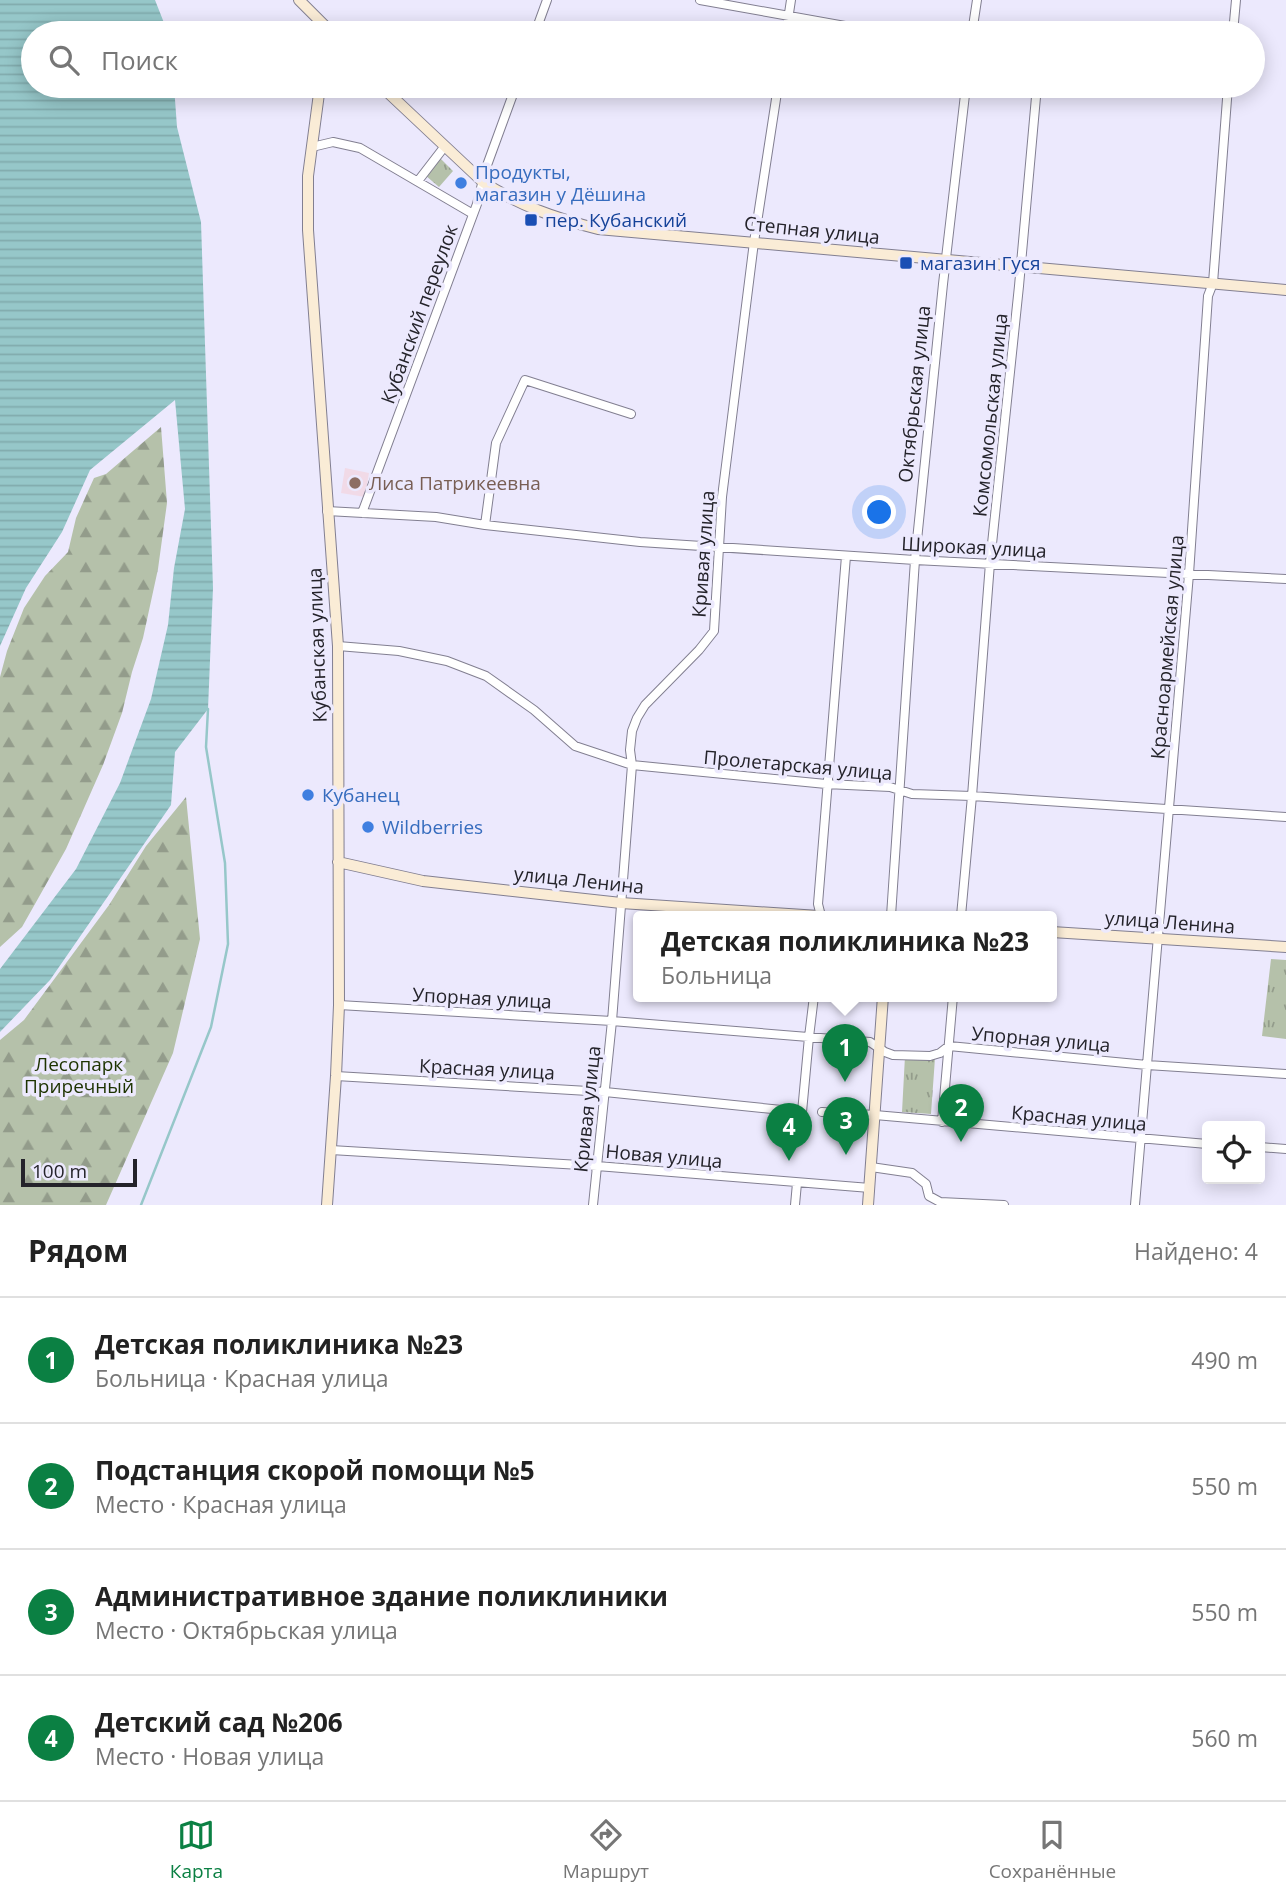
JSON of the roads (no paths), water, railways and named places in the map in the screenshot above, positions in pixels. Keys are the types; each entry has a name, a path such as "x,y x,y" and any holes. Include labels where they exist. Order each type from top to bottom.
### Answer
{"street":[{"path":"299,0 320,21"},
{"path":"539,21 547,0"},
{"path":"700,0 818,21"},
{"path":"788,21 792,0"},
{"path":"973,21 976,0"},
{"path":"1234,21 1236,0"},
{"name":"Кубанская улица","path":"318,98 308,176 307,230 338,646 339,1006 327,1205"},
{"name":"Степная улица","path":"394,98 483,181 517,202 536,210 598,229 1286,290"},
{"name":"Кубанский переулок","path":"362,513 473,214 486,168 512,98"},
{"name":"Кривая улица","path":"593,1205 612,1021 632,765 632,731 636,718 645,705 714,631 722,498 754,242 776,98"},
{"name":"Октябрьская улица","path":"891,911 915,560 965,98"},
{"name":"Комсомольская улица","path":"961,911 990,563 1036,98"},
{"name":"Красноармейская улица","path":"1135,1205 1227,98"},
{"path":"312,147 333,142 360,148 473,214"},
{"path":"418,181 445,146"},
{"path":"485,525 496,443 525,380 631,414"},
{"name":"Широкая улица","path":"327,511 436,517 640,542 915,560 1286,579"},
{"path":"819,911 826,785 846,556"},
{"name":"Пролетарская улица","path":"338,646 399,651 447,660 486,676 534,710 575,746 632,765 826,785 890,787 912,794 1286,817"},
{"name":"улица Ленина","path":"338,862 423,881 621,903 743,911"},
{"name":"улица Ленина","path":"1057,932 1286,947"},
{"path":"809,1037 813,1002"},
{"path":"868,1205 883,1002"},
{"path":"942,1122 953,1002"},
{"name":"Упорная улица","path":"339,1006 612,1021 870,1042 893,1055 930,1056 949,1046 1147,1065 1286,1074"},
{"name":"Красная улица","path":"336,1076 605,1092 802,1112 809,1037"},
{"name":"Красная улица","path":"822,1112 1202,1144"},
{"path":"1265,1147 1286,1149"},
{"name":"Новая улица","path":"331,1150 597,1166 870,1188"},
{"path":"871,1167 912,1173 926,1184 929,1196 940,1202 1004,1205"},
{"path":"795,1205 797,1183"}],"waterway":[{"path":"141,1205 211,1027 228,944 225,863 206,747 208,709"}],"place":[{"name":"Продукты, магазин у Дёшина","path":"461,183"},
{"name":"пер. Кубанский","path":"531,220"},
{"name":"магазин Гуся","path":"906,263"},
{"name":"Лиса Патрикеевна","path":"355,483"},
{"name":"Кубанец","path":"308,795"},
{"name":"Wildberries","path":"368,827"},
{"name":"Детская поликлиника №23","path":"845,1082"},
{"name":"Подстанция скорой помощи №5","path":"961,1142"},
{"name":"Административное здание поликлиники","path":"846,1155"},
{"name":"Детский сад №206","path":"789,1161"}],"park label":[{"name":"Лесопарк Приречный","path":"79,1075"}]}
